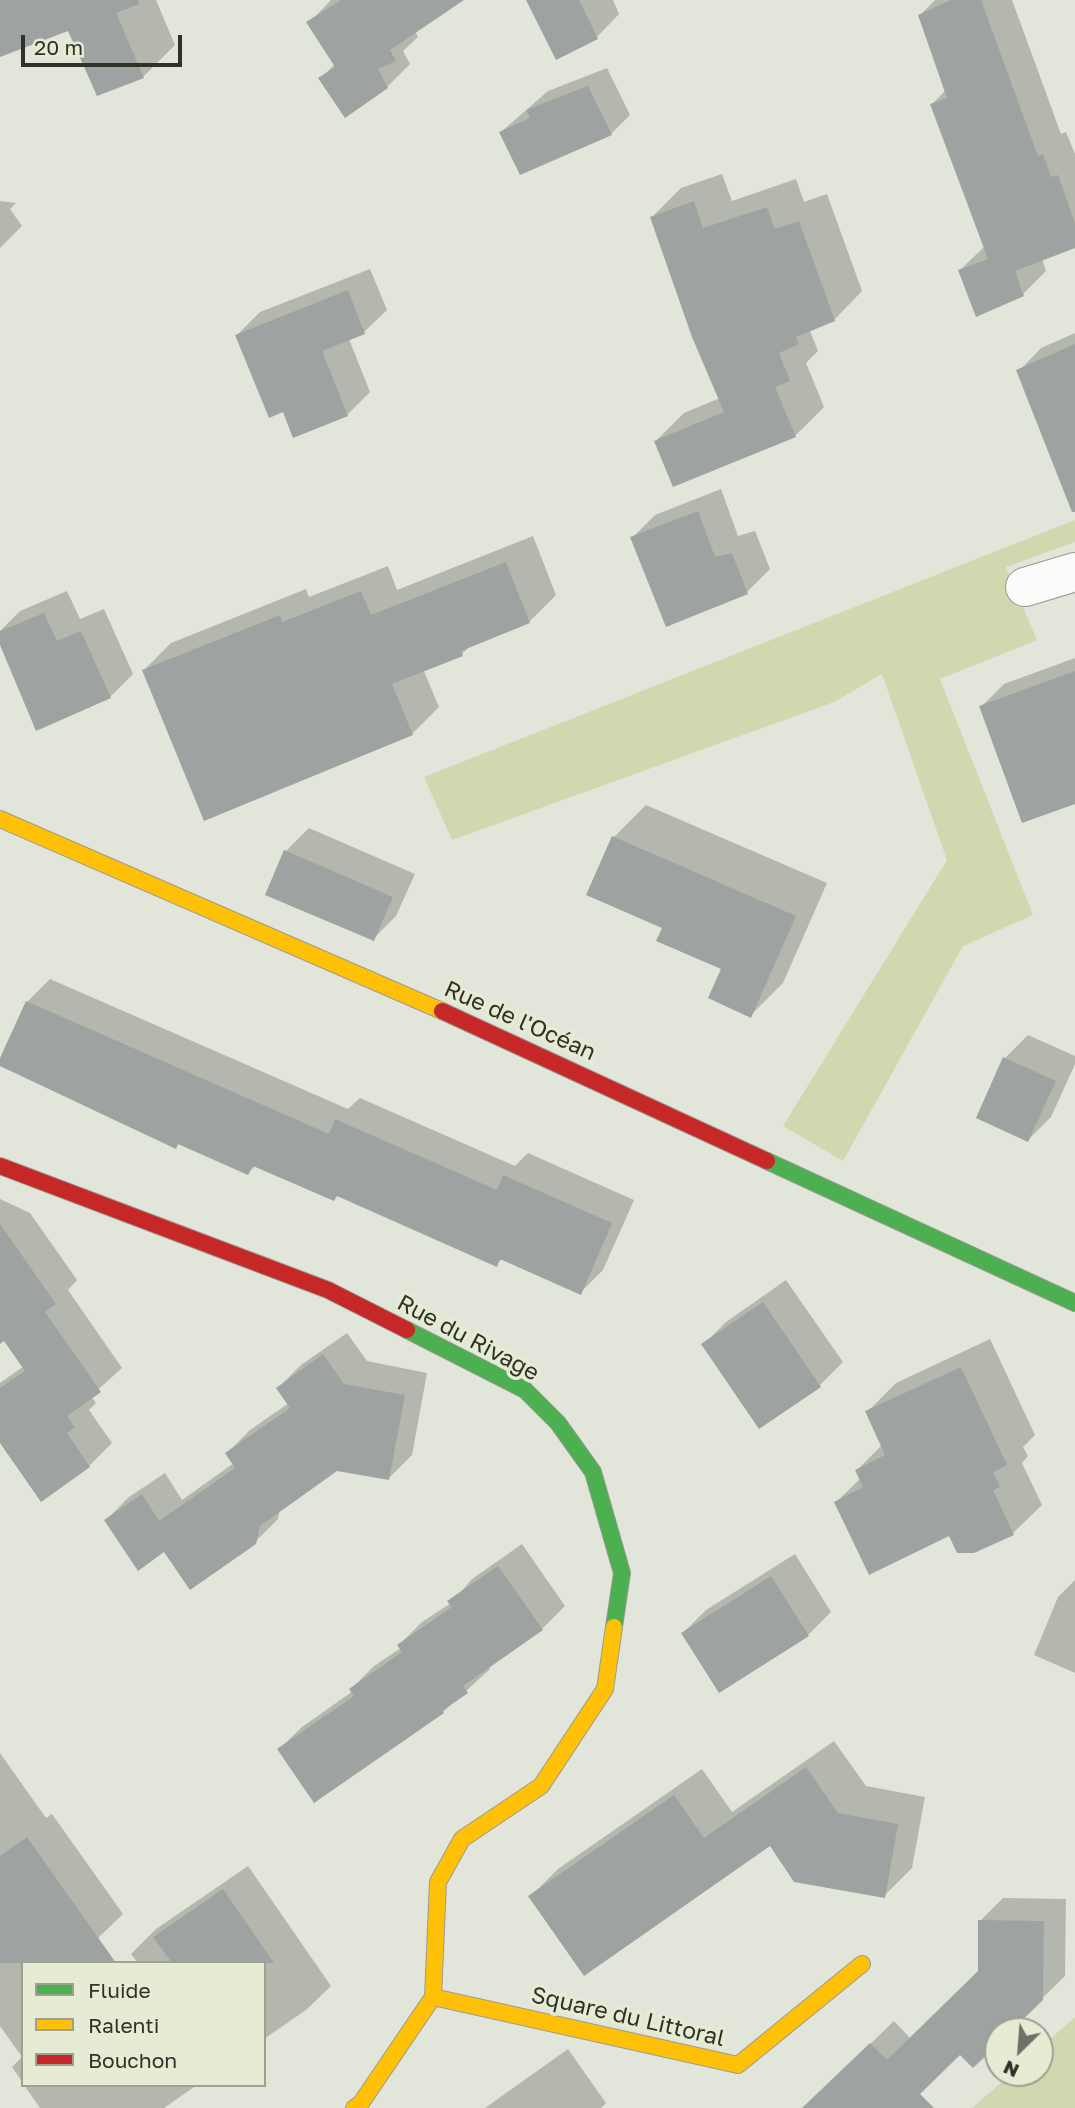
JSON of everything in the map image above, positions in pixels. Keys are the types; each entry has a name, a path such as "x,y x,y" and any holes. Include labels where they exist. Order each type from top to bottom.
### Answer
{"street":[{"path":"1025,587 1075,572"},
{"name":"Rue de l'Océan","path":"0,819 597,1080 1017,1273 1075,1303"},
{"name":"Rue du Rivage","path":"0,1166 328,1290 525,1390 558,1423 593,1472 622,1573 605,1689 541,1786 463,1839 444,1871 438,1882 433,1997"},
{"name":"Rue de l'Océan","path":"1017,1273 1075,1289"},
{"name":"Square du Littoral","path":"433,1997 738,2065 862,1964"},
{"path":"354,2108 361,2103 433,1997"}],"green space":[{"path":"1075,520 1075,542 1006,567 1037,640 940,679 1033,915 963,946 843,1161 783,1126 947,860 882,674 834,702 452,840 424,777"},
{"path":"1075,2017 1075,2108 972,2108 996,2087 1054,2087 1054,2036"}],"building":[{"path":"0,0 138,0 139,4 116,13 144,78 97,96 68,31 0,57"},
{"path":"341,0 464,0 390,50 396,61 378,69 388,88 345,118 318,78 335,67 306,22"},
{"path":"526,0 579,0 598,39 556,60"},
{"path":"951,0 981,0 1038,156 1043,154 1051,177 1058,175 1075,223 1075,248 1015,271 1024,296 976,317 958,270 988,259 930,104 947,98 918,15"},
{"path":"588,86 612,135 520,175 499,132 530,118 526,110"},
{"path":"694,201 703,228 767,207 775,229 799,221 835,321 796,337 799,344 779,353 790,381 775,387 796,437 673,487 654,441 724,412 692,337 650,217"},
{"path":"348,290 365,334 322,351 348,416 293,438 283,412 269,418 235,335"},
{"path":"1075,344 1075,512 1072,512 1016,370"},
{"path":"698,511 715,557 732,553 748,594 666,627 630,537"},
{"path":"506,562 530,623 461,651 463,656 392,684 413,735 204,821 142,670 280,615 282,622 361,591 371,615"},
{"path":"44,613 57,641 81,631 111,698 36,731 0,645 0,631"},
{"path":"1075,671 1075,804 1022,823 979,706"},
{"path":"612,836 796,916 751,1018 708,998 721,969 656,941 662,928 586,895"},
{"path":"284,850 393,897 374,941 265,895"},
{"path":"26,1001 329,1134 335,1119 497,1190 503,1175 612,1223 581,1295 500,1259 497,1267 337,1196 334,1201 253,1166 248,1175 178,1144 176,1149 0,1066 0,1058"},
{"path":"1003,1057 1056,1081 1028,1142 976,1118"},
{"path":"0,1224 56,1304 45,1312 101,1392 67,1416 75,1427 67,1433 90,1467 41,1502 0,1443 0,1388 25,1371 4,1341 0,1344"},
{"path":"763,1302 821,1387 759,1429 701,1344"},
{"path":"323,1354 344,1384 405,1395 389,1480 337,1471 260,1526 256,1544 190,1590 164,1552 138,1571 104,1520 142,1494 159,1521 235,1468 225,1453 290,1408 276,1388"},
{"path":"961,1367 1007,1465 993,1472 1000,1487 993,1490 1014,1535 974,1553 957,1553 949,1536 869,1575 834,1502 863,1487 855,1470 885,1455 865,1411"},
{"path":"498,1566 543,1630 463,1686 468,1693 442,1711 444,1713 314,1803 277,1749 354,1696 349,1689 402,1652 397,1645 452,1607 447,1601"},
{"path":"771,1576 809,1636 719,1693 681,1633"},
{"path":"806,1767 838,1813 898,1824 885,1898 794,1882 770,1846 584,1976 528,1896 674,1795 704,1838"},
{"path":"27,1837 115,1961 0,1963 0,1856"},
{"path":"223,1889 274,1963 171,1961 153,1937"},
{"path":"978,1920 1044,1921 1043,2000 1025,2017 984,2017 984,2057 973,2068 960,2055 920,2094 934,2108 802,2108 870,2043 887,2060 978,1971"}],"traffic: fast":[{"path":"767,1161 1075,1303"},
{"path":"407,1330 525,1390 558,1423 593,1472 622,1573 614,1627"}],"traffic: slow":[{"path":"0,819 442,1011"},
{"path":"354,2108 361,2103 433,1997 438,1882 462,1839 541,1786 605,1689 614,1627"},
{"path":"433,1997 738,2065 862,1964"}],"traffic: jam":[{"path":"442,1011 767,1161"},
{"path":"0,1166 328,1290 407,1330"}]}
